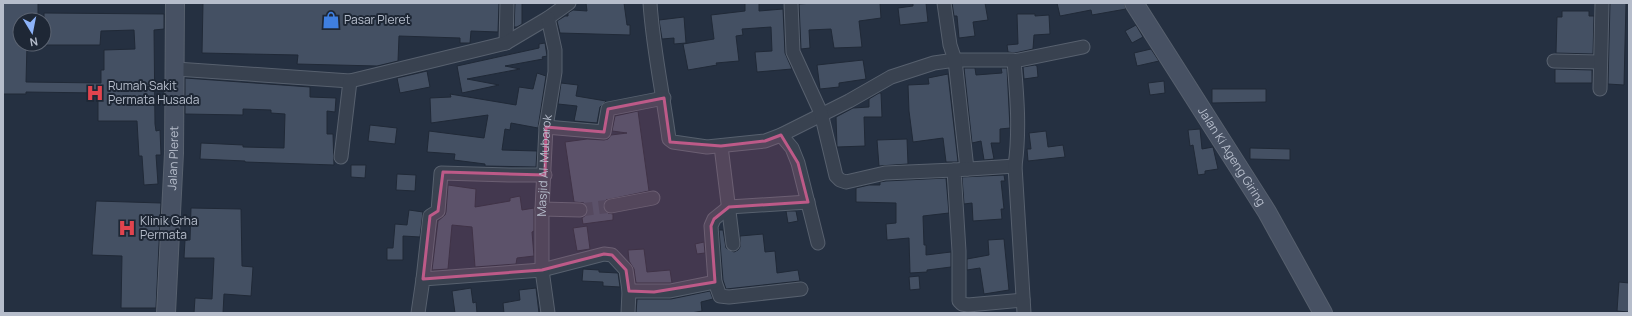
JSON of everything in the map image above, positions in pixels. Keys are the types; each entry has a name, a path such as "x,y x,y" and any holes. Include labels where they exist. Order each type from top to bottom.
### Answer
{"street":[{"name":"Jalan Pleret","path":"166,313 174,153 176,69 175,3"},
{"path":"506,43 507,3"},
{"path":"176,69 350,81 506,43 548,18 569,3"},
{"path":"650,3 652,29 670,139 673,142 707,147 765,140 781,135 821,113 849,101 891,77 934,63 955,60 1014,61 1083,47"},
{"path":"791,3 793,52 821,113 836,176 840,180 846,182 885,173 1015,166"},
{"path":"944,3 950,45 955,60 960,170 959,301 962,304 1024,307 1015,166 1018,146 1018,114 1014,61"},
{"name":"Jalan Ki Ageng Giring","path":"1134,3 1267,212 1323,313"},
{"path":"1600,89 1602,3"},
{"name":"Masjid Al-Mubarok","path":"548,18 555,50 555,72 546,127 545,175 542,209 542,270 548,313"},
{"path":"1554,61 1600,62"},
{"path":"342,157 350,81"},
{"path":"546,127 604,132 608,109 664,98"},
{"path":"781,135 792,148 798,163 818,243"},
{"path":"721,146 733,244"},
{"path":"418,313 430,216 438,211 441,173 545,175"},
{"path":"611,206 653,198"},
{"path":"801,289 722,297 718,293 715,282 711,226 714,219 729,207 808,202"},
{"path":"542,209 580,210"},
{"path":"423,279 542,270 604,254 612,255 626,270 629,291 628,313"},
{"path":"629,291 670,291 715,282"}],"highlighted area":[{"path":"664,98 670,142 721,146 765,141 781,135 798,163 808,202 729,207 714,219 711,226 715,282 654,292 629,291 626,270 612,255 604,254 542,270 423,279 430,216 438,211 443,172 545,175 546,127 604,132 608,109"}],"building":[{"path":"3,3 38,3 38,12 12,12 12,52 27,52 26,82 101,83 101,70 104,70 104,50 135,49 134,30 101,31 100,45 52,45 52,13 164,14 164,29 154,30 155,124 156,131 160,130 161,155 156,155 158,184 144,185 142,156 139,156 137,121 98,121 98,93 26,92 26,94 3,94"},
{"name":"Pasar Pleret","path":"203,3 499,3 498,32 471,31 470,43 460,43 460,38 399,36 398,61 377,66 297,64 298,55 202,53"},
{"path":"515,3 522,3 522,24 517,27 514,27"},
{"path":"586,3 624,3 627,25 630,25 630,35 560,33 557,21 565,16 568,16 568,13 573,10 587,11"},
{"path":"745,3 759,3 759,11 783,9 785,53 792,69 757,72 755,52 772,51 771,27 742,29 743,35 736,36 739,61 716,63 717,65 688,70 683,44 714,39 711,15 745,11"},
{"path":"880,3 881,18 859,21 862,47 834,48 831,29 809,30 810,48 801,49 799,4"},
{"path":"913,3 926,3 928,22 900,25 898,8 913,6"},
{"path":"952,3 985,3 988,20 973,22 975,36 959,38 957,16 954,16"},
{"path":"1057,3 1124,3 1126,9 1092,15 1091,10 1060,16"},
{"path":"1610,3 1626,3 1624,85 1608,84"},
{"path":"1562,11 1589,11 1589,16 1594,16 1593,54 1556,53 1557,17 1562,17"},
{"path":"1017,14 1035,14 1035,16 1049,15 1050,34 1034,35 1033,49 1015,53 1008,52 1007,45 1018,44"},
{"path":"684,17 686,43 674,44 674,38 662,39 659,20"},
{"path":"1136,25 1143,37 1132,43 1125,31"},
{"path":"545,43 547,56 542,57 543,59 505,66 520,69 467,79 499,85 462,93 457,66 539,48 539,44"},
{"path":"1151,49 1159,61 1137,66 1134,53"},
{"path":"863,60 866,79 839,83 839,87 820,89 817,65"},
{"path":"1037,66 1038,77 1024,79 1023,67"},
{"path":"964,68 975,68 976,75 1002,73 1001,68 1007,68 1010,128 1000,129 1000,143 991,143 994,159 984,160 981,141 972,143"},
{"path":"1555,69 1592,70 1592,83 1555,83"},
{"path":"427,71 430,87 400,93 397,78"},
{"path":"537,73 546,76 538,128 511,123 510,130 505,129 502,150 537,151 536,167 485,166 485,164 454,160 455,154 427,152 429,131 484,138 488,115 431,123 430,98 451,97 450,94 516,105 519,87 533,89"},
{"path":"948,74 958,162 946,162 943,138 913,142 909,111 908,85 929,84 928,78"},
{"path":"185,78 310,87 310,97 336,98 335,112 327,111 327,134 333,134 334,165 200,159 201,143 243,145 243,147 284,148 285,114 271,113 271,110 243,109 243,115 185,114"},
{"path":"1164,81 1165,93 1150,95 1148,83"},
{"path":"561,83 578,85 576,96 606,101 600,107 597,123 574,121 577,106 558,104"},
{"path":"1212,89 1266,89 1266,102 1212,103"},
{"path":"881,93 882,117 864,117 865,146 837,147 836,117 853,108 869,107 869,99"},
{"path":"638,111 649,191 606,200 603,208 608,213 613,214 613,220 583,224 582,218 587,214 588,210 584,203 574,202 565,142 587,139 604,140 608,139 611,135 627,133 612,131 615,116"},
{"path":"370,125 397,128 395,144 368,141"},
{"path":"1200,129 1202,149 1213,147 1218,169 1205,171 1205,174 1198,175 1193,145 1190,146 1188,130"},
{"path":"1046,131 1048,147 1063,145 1065,157 1028,161 1027,149 1031,149 1029,133"},
{"path":"907,139 908,164 879,166 877,140"},
{"path":"1250,148 1290,149 1290,160 1250,159"},
{"path":"351,165 366,165 365,178 351,177"},
{"path":"397,174 416,175 415,191 396,190"},
{"path":"1004,175 1005,181 1001,181 1004,209 1001,209 1002,219 973,221 972,203 964,204 962,177"},
{"path":"946,178 949,213 923,216 924,245 926,245 926,255 951,252 951,267 927,270 927,272 910,273 909,238 887,240 886,224 896,223 896,203 856,202 856,188 869,185 880,185 880,182 886,181"},
{"path":"448,185 476,189 475,207 510,201 510,198 520,196 522,210 534,208 534,231 532,232 534,256 517,258 516,264 475,267 472,227 452,225 448,269 432,270 438,221 445,215 446,212"},
{"path":"96,201 161,203 156,308 121,308 122,256 92,255"},
{"path":"191,208 241,209 242,266 253,267 251,296 224,294 223,313 194,313 195,298 212,299 214,258 184,258 185,240 190,240"},
{"path":"409,210 423,212 420,237 403,236 403,260 387,260 387,248 393,248 395,224 407,225"},
{"path":"786,211 796,211 798,221 788,223"},
{"path":"587,226 590,249 577,251 573,228"},
{"path":"719,230 723,230 726,248 734,252 740,247 740,236 763,234 765,252 775,251 777,273 798,270 800,281 726,289 723,280"},
{"path":"1004,239 1009,290 984,294 980,268 967,270 967,259 989,255 988,240"},
{"path":"704,242 705,253 697,254 695,244"},
{"path":"644,249 647,272 670,270 672,283 636,283 634,269 629,261 628,250"},
{"path":"583,269 618,273 620,287 603,286 603,282 582,281"},
{"path":"919,276 920,289 910,290 909,277"},
{"path":"1619,282 1629,283 1629,312 1617,311"},
{"path":"471,288 473,303 476,302 477,313 455,313 452,291"},
{"path":"536,288 539,313 504,313 503,303 520,300 519,290"},
{"path":"710,291 713,299 701,302 702,311 691,313 636,313 637,299 671,299"}],"tunnel":[{"path":"580,210 611,206"}],"place":[{"name":"Pasar Pleret","path":"331,20"},
{"name":"Rumah Sakit Permata Husada","path":"95,93"},
{"name":"Klinik Grha Permata","path":"127,228"}]}
